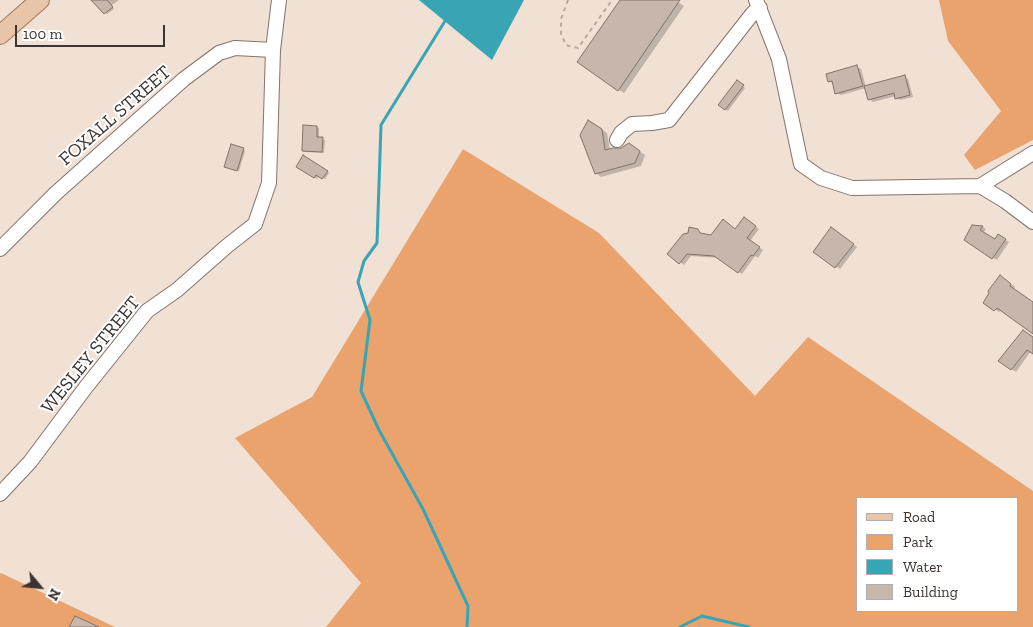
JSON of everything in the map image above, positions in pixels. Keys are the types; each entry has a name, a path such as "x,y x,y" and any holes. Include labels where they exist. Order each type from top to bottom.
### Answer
{"main road":[{"path":"0,35 40,0"}],"street":[{"name":"WESLEY STREET","path":"0,494 30,462 86,387 147,311 177,290 255,224 269,183 274,50 279,0"},
{"path":"617,140 620,133 632,124 657,123 669,120 754,13 758,4"},
{"path":"758,4 779,59 801,164 821,178 852,188 980,186 1033,153"},
{"name":"FOXALL STREET","path":"0,250 56,193 184,79 218,53 235,48 274,50"},
{"path":"980,186 1005,201 1033,222"}],"path":[{"path":"568,0 561,19 561,34 566,46 578,48 612,0"}],"green space":[{"path":"939,0 1033,0 1033,140 975,170 964,155 1001,111 948,41"},
{"path":"463,149 599,233 755,396 808,337 1033,491 1033,627 326,627 361,583 235,438 312,397"},
{"path":"1,573 115,627 0,627"}],"water":[{"path":"419,0 524,0 492,60"}],"building":[{"path":"91,0 107,0 113,7 104,14"},
{"path":"620,0 680,0 618,91 577,62"},
{"path":"857,65 863,86 835,94 832,81 828,82 826,74"},
{"path":"905,75 910,95 895,99 894,93 868,100 864,86"},
{"path":"737,80 744,85 725,110 718,105"},
{"path":"588,120 602,129 605,150 621,148 629,143 640,151 635,163 595,174 580,135"},
{"path":"303,125 317,126 317,137 323,137 322,152 302,151"},
{"path":"231,144 244,148 237,171 224,167"},
{"path":"303,155 328,171 322,179 316,175 314,178 296,167"},
{"path":"744,217 756,226 747,238 760,247 753,256 751,255 738,273 714,256 687,254 679,264 667,254 683,234 688,233 689,227 698,229 700,233 711,235 723,219 735,229"},
{"path":"972,225 983,226 980,230 995,239 998,234 1006,239 992,259 964,240"},
{"path":"831,227 854,244 835,268 813,252"},
{"path":"1000,275 1011,284 1010,286 1033,302 1033,334 997,308 994,311 983,303 989,293 988,291"},
{"path":"1023,330 1033,337 1033,354 1027,350 1011,370 998,361"},
{"path":"75,616 99,627 69,627"}],"waterway":[{"path":"445,21 381,125 377,243 364,261 358,282 370,320 361,391 379,430 423,509 468,606 467,627"},
{"path":"680,627 702,616 749,627"}]}
